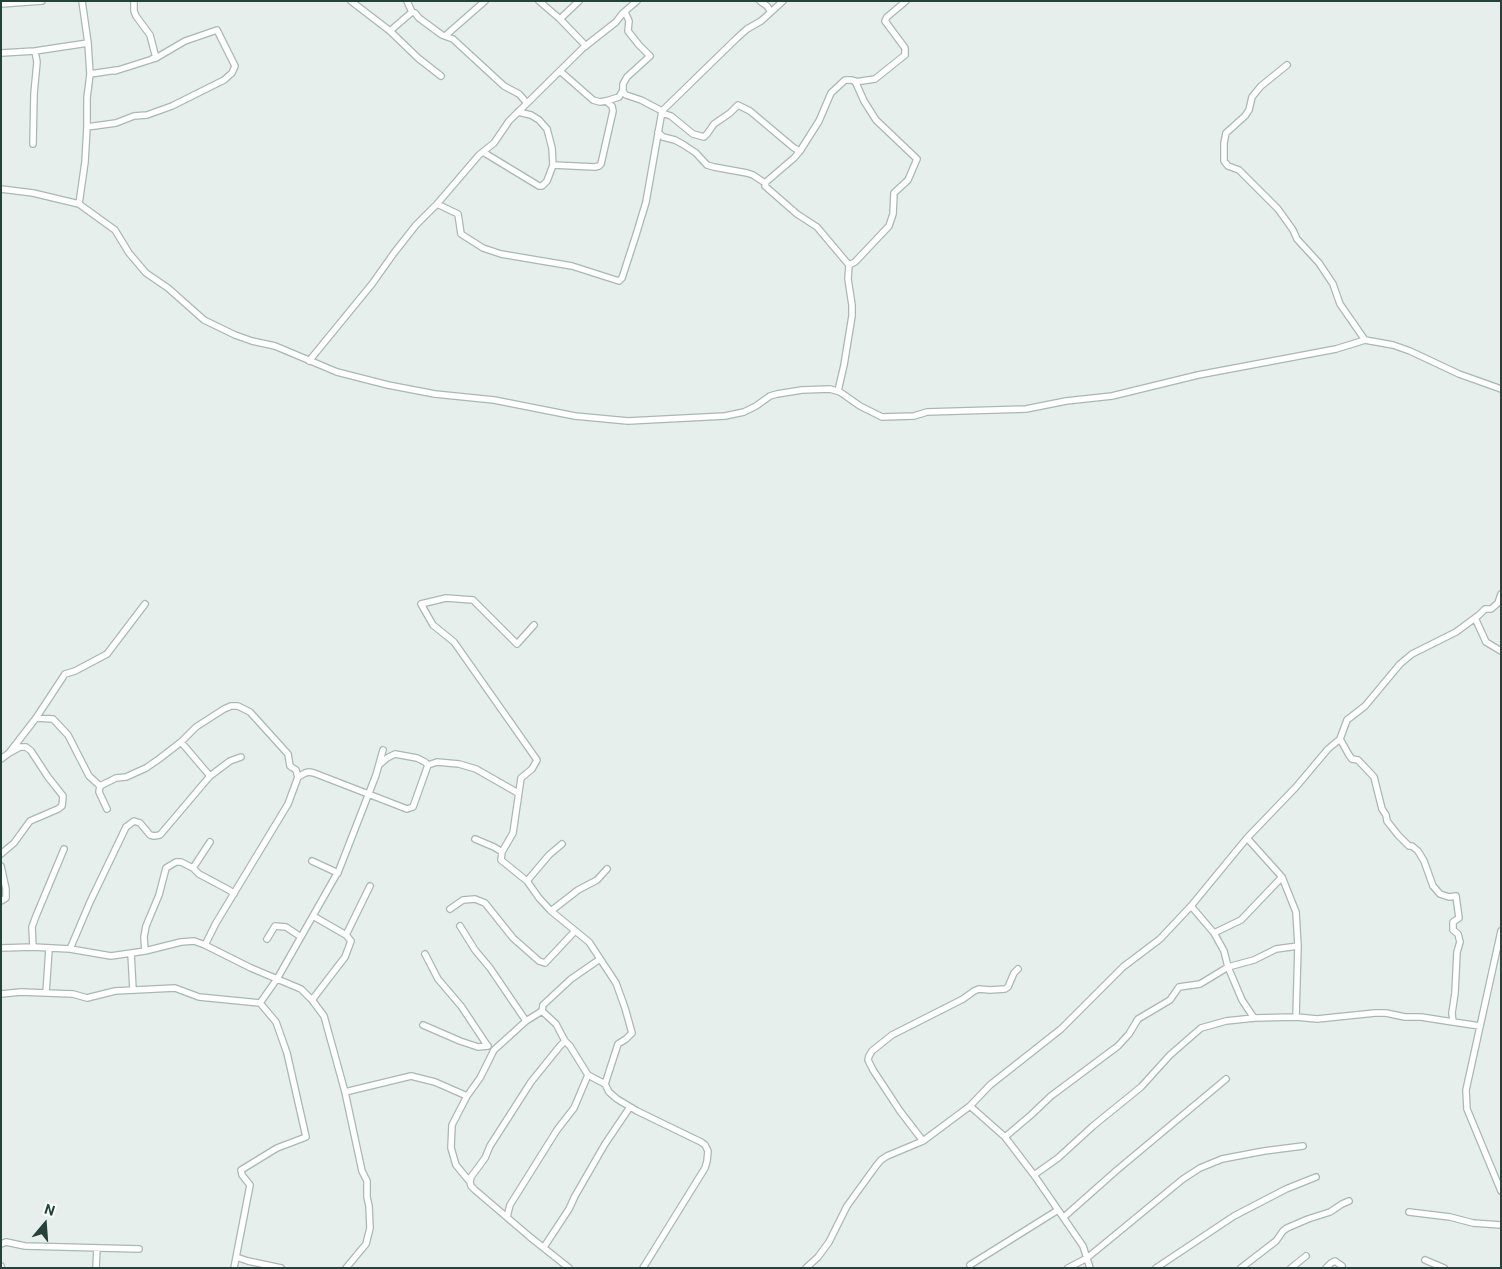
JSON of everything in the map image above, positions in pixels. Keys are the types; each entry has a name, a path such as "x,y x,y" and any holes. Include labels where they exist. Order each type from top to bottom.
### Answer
{"street":[{"path":"1,4 42,1"},
{"path":"79,204 88,127 87,98 90,74 82,1"},
{"path":"134,1 134,11 150,35 156,58"},
{"path":"351,1 390,30 418,58 441,76"},
{"path":"407,1 412,12 419,18 445,36 453,39 504,86 516,92 527,103"},
{"path":"539,1 560,19 586,46"},
{"path":"560,19 579,1"},
{"path":"309,361 372,284 416,225 437,204 460,176 494,143 509,121 586,46 616,22 637,1"},
{"path":"760,1 771,12"},
{"path":"437,204 458,214 461,234 483,248 501,254 572,266 619,281 622,278 646,202 662,112 737,38 761,21 783,1"},
{"path":"765,183 800,151 819,121 831,93 846,80 856,82 875,79 905,55 905,48 885,21 887,17 906,1"},
{"path":"445,36 482,3"},
{"path":"390,30 412,12"},
{"path":"560,71 593,100 600,102 618,98 627,77 650,56 638,45 628,31 629,21 625,12"},
{"path":"88,127 116,123 172,106 224,80 232,73 235,66 216,30 185,41 156,58 115,71 90,74"},
{"path":"1,53 35,51 88,43"},
{"path":"33,144 37,62 35,51"},
{"path":"1287,65 1261,86 1252,97 1245,116 1226,132 1224,136 1224,161 1228,166 1239,170 1278,209 1297,239 1319,263 1334,284 1340,304 1365,340"},
{"path":"849,265 855,262 889,226 893,214 894,193 908,180 917,159 876,120 864,101 856,82"},
{"path":"622,92 671,116 693,134 704,137 714,124 730,114 738,105 750,111 800,151"},
{"path":"553,165 599,166 603,158 613,111 612,106 606,101"},
{"path":"483,152 540,186 547,181 553,165 552,148 547,129 532,115 518,112"},
{"path":"658,132 661,136 684,145 696,153 707,165 753,175 765,183 768,188 797,214 817,227 849,265 848,279 852,316 838,391"},
{"path":"1,189 79,204 115,230 129,254 146,273 168,288 204,320 235,336 252,342 276,346 337,372 370,381 435,394 494,400 575,416 628,421 734,415 744,412 770,396 777,394 802,390 830,389 838,391 860,406 882,417 914,416 932,412 1026,409 1066,401 1117,395 1198,375 1336,349 1365,340 1392,345 1410,351 1459,374 1501,389"},
{"path":"806,1268 818,1257 829,1242 847,1206 876,1166 887,1156 923,1141 970,1106 990,1085 1061,1029 1123,966 1160,939 1191,906 1247,838 1328,749 1340,739 1347,720 1365,706 1400,664 1412,654 1447,638 1485,609 1498,604 1501,594"},
{"path":"534,625 517,644 473,600 446,598 421,604 433,625 454,642 537,760 532,769 521,778 513,833 502,852 501,860 527,881 551,911 589,942 616,983 632,1033 618,1044 605,1084"},
{"path":"9,753 36,718 65,674 108,654 144,604"},
{"path":"1475,618 1486,642 1501,650"},
{"path":"100,786 116,778 126,777 146,768 181,742 196,727 231,706 238,706 250,712 288,754 290,766 296,770 298,777 288,804 212,929 205,945"},
{"path":"36,718 53,718 68,734 89,776 100,786"},
{"path":"1340,739 1352,759 1358,760 1374,777 1387,821 1398,836 1418,850 1433,886 1440,894 1449,897 1456,896 1459,918 1453,922 1453,930 1458,934 1460,942 1457,952 1452,1013 1453,1022"},
{"path":"181,742 210,776"},
{"path":"1,759 20,747 26,747 31,751 63,796 62,806 30,821 14,842 1,854"},
{"path":"260,1003 277,978 338,873 369,793 383,750"},
{"path":"379,765 395,754 417,758 428,765"},
{"path":"70,949 126,827 134,821 140,823 150,835 160,834 210,776 230,761 241,757"},
{"path":"428,765 437,762 459,764 476,769 518,793"},
{"path":"298,777 309,772 369,793 407,809 413,807 428,765"},
{"path":"100,786 99,792 107,809"},
{"path":"1247,838 1282,877 1296,912 1298,946 1296,1017"},
{"path":"475,839 494,846 502,852"},
{"path":"193,868 210,842"},
{"path":"527,881 549,855 562,844"},
{"path":"34,948 32,928 64,849"},
{"path":"312,861 338,873"},
{"path":"145,951 144,937 146,926 159,895 166,868 176,862 181,862 234,894"},
{"path":"1,866 6,898 1,901"},
{"path":"551,911 578,890 597,880 607,869"},
{"path":"1214,933 1241,920 1282,877"},
{"path":"346,935 370,886"},
{"path":"450,909 463,900 475,899 485,903 513,938 539,961 544,963 575,931"},
{"path":"1191,906 1214,933 1224,951 1228,967 1242,1000 1254,1018"},
{"path":"312,1000 344,957 351,941 346,935 313,916"},
{"path":"267,940 275,926 286,927 301,936"},
{"path":"460,926 526,1021"},
{"path":"1501,931 1466,1090 1467,1109 1501,1191"},
{"path":"1,948 70,949 111,956 145,951 180,942 194,941 251,968 301,988 324,1016 345,1092 362,1171 367,1181 370,1228 366,1244 346,1268"},
{"path":"1004,1137 1051,1096 1118,1046 1129,1034 1138,1019 1170,1000 1179,987 1200,984 1228,967 1254,960 1276,950 1298,946"},
{"path":"46,993 49,949"},
{"path":"131,953 133,990"},
{"path":"426,954 438,979 461,1006 487,1045 494,1050"},
{"path":"569,1268 471,1186 470,1182 456,1166 451,1148 452,1125 494,1050 526,1021 542,1011 543,1005 571,979 600,959"},
{"path":"923,1141 900,1112 868,1060 872,1050 892,1035 963,999 974,991 979,989 1005,989 1008,987 1014,973 1018,970"},
{"path":"1,994 21,992 73,994 87,998 115,991 174,988 199,997 260,1003 276,1022 287,1054 306,1137 276,1148 241,1170 242,1175 250,1186 234,1268"},
{"path":"542,1011 556,1024 588,1075 605,1084 609,1092 630,1107 706,1145 708,1155 705,1168 643,1268"},
{"path":"1034,1175 1058,1158 1093,1126 1141,1087 1170,1055 1201,1028 1254,1018 1296,1017 1317,1019 1375,1013 1405,1017 1421,1016 1480,1026"},
{"path":"423,1025 478,1047 487,1045"},
{"path":"470,1182 471,1177 485,1158 490,1146 531,1082 565,1041"},
{"path":"507,1217 510,1204 557,1130 574,1108 588,1075"},
{"path":"345,1092 411,1076 435,1082 467,1096"},
{"path":"1064,1217 1116,1170 1226,1079"},
{"path":"970,1106 1004,1137 1034,1175 1083,1246 1090,1268"},
{"path":"544,1247 566,1215 605,1144 630,1107"},
{"path":"1068,1268 1086,1258 1183,1179 1200,1168 1222,1159 1303,1146"},
{"path":"1156,1268 1234,1216 1286,1189 1316,1177"},
{"path":"1241,1268 1276,1241 1287,1228 1330,1212 1349,1202"},
{"path":"970,1265 1058,1210"},
{"path":"1409,1212 1450,1217 1473,1223 1501,1225"},
{"path":"1,1244 6,1242 25,1246 139,1249"},
{"path":"96,1268 97,1248"},
{"path":"1291,1268 1306,1256"},
{"path":"236,1257 281,1268"},
{"path":"1425,1260 1444,1268"},
{"path":"1326,1268 1336,1261 1342,1266"}]}
